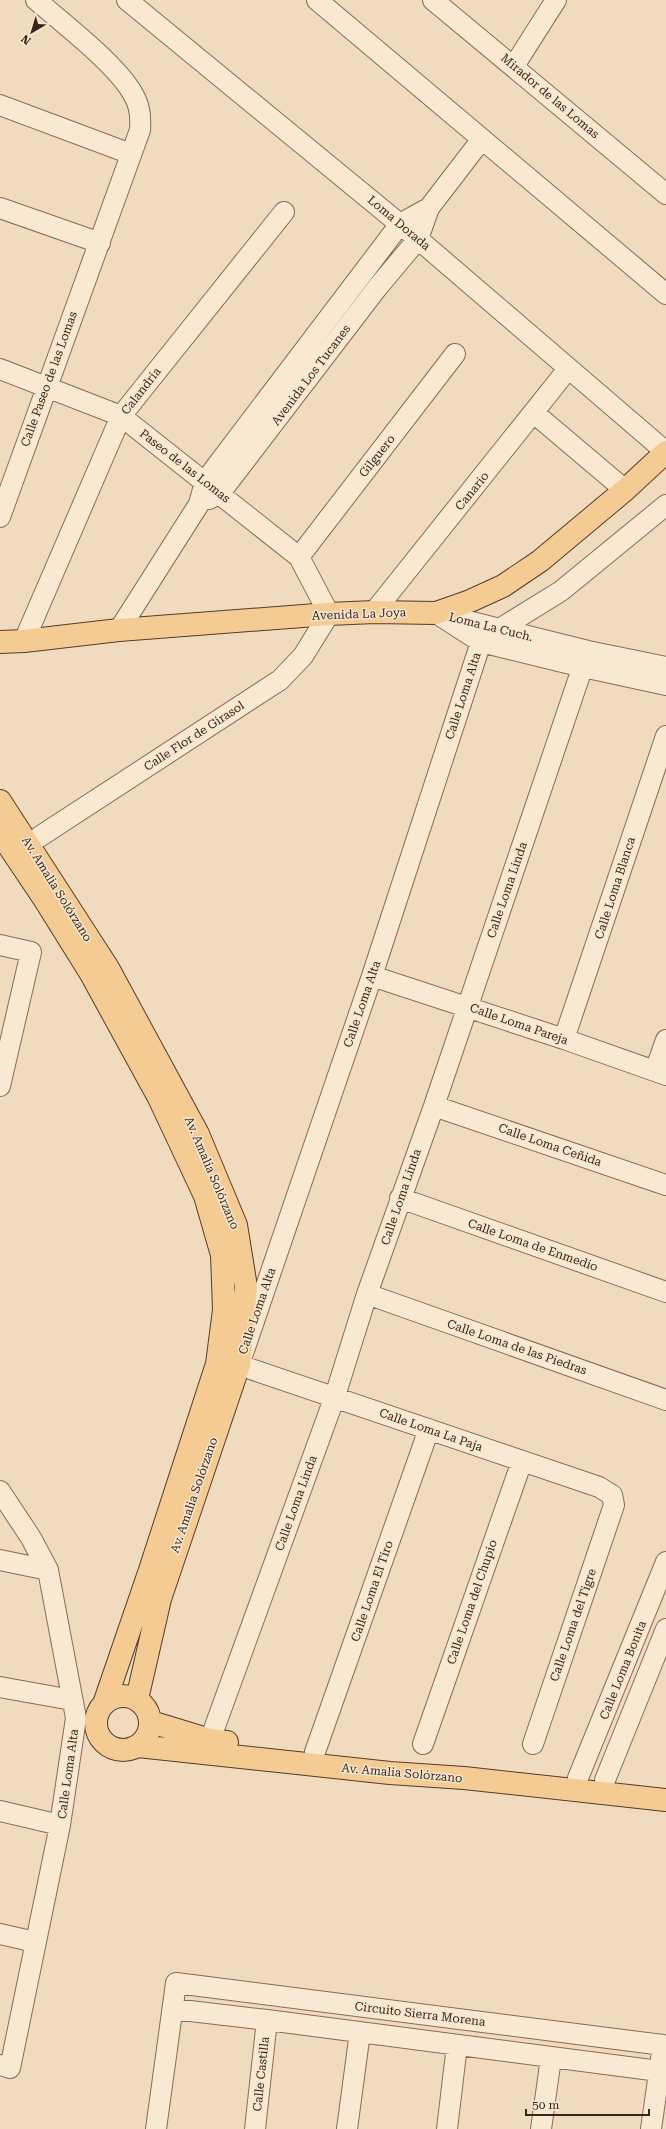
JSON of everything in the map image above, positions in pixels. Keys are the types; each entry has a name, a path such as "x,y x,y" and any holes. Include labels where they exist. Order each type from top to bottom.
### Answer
{"main road":[{"name":"Avenida La Joya","path":"0,642 24,641 119,630 329,614 374,612 436,613 470,601 503,586 540,561 625,490 666,452"},
{"name":"Av. Amalia Solórzano","path":"0,801 108,968 198,1134 236,1225 246,1287 239,1365 190,1506 160,1599 137,1699"},
{"name":"Av. Amalia Solórzano","path":"0,833 43,897 91,974 159,1098 205,1196 222,1255 224,1310 217,1364 150,1570 104,1704"},
{"path":"119,1696 128,1696 137,1699 144,1705 151,1722 145,1740 138,1746 120,1750 105,1743 99,1736 96,1719 104,1704 111,1698 119,1696"},
{"name":"Av. Amalia Solórzano","path":"151,1722 210,1740 578,1778 666,1785"},
{"name":"Av. Amalia Solórzano","path":"138,1746 390,1773 464,1778 666,1800"}],"street":[{"name":"Calle Paseo de las Lomas","path":"0,517 6,481 46,386 100,243 140,130 141,114 134,94 102,59 36,0"},
{"name":"Loma Dorada","path":"127,0 418,239 666,452"},
{"path":"317,0 666,294"},
{"name":"Mirador de las Lomas","path":"433,0 666,194"},
{"path":"514,66 556,0"},
{"path":"0,105 131,154"},
{"path":"400,224 429,208 482,139"},
{"path":"0,208 100,243"},
{"name":"Avenida Los Tucanes","path":"119,630 198,504 418,239 429,208"},
{"name":"Calandria","path":"24,641 121,416 284,212"},
{"name":"Avenida Los Tucanes","path":"213,487 400,224"},
{"name":"Gilguero","path":"299,557 455,354"},
{"name":"Paseo de las Lomas","path":"0,369 121,416 213,487 299,557 329,614"},
{"name":"Canario","path":"374,612 568,369"},
{"path":"534,413 625,490"},
{"path":"481,642 498,628 561,591 666,505"},
{"name":"Loma La Cuch.","path":"436,613 498,628 585,659 666,685"},
{"name":"Loma La Cuch.","path":"436,613 481,642 585,659 666,667"},
{"name":"Calle Flor de Girasol","path":"39,837 280,680 304,656 329,614"},
{"name":"Calle Loma Alta","path":"239,1365 372,976 481,642"},
{"name":"Calle Loma Linda","path":"210,1740 335,1396 367,1294 434,1106 585,659"},
{"name":"Calle Loma Blanca","path":"564,1040 666,736"},
{"path":"0,945 31,952 1,1073"},
{"name":"Calle Loma Pareja","path":"372,976 660,1073"},
{"path":"660,1073 666,1040"},
{"name":"Calle Loma Ceñida","path":"434,1106 666,1185"},
{"name":"Calle Loma de Enmedio","path":"400,1198 666,1292"},
{"name":"Calle Loma de las Piedras","path":"367,1294 666,1400"},
{"name":"Calle Loma La Paja","path":"239,1365 335,1396 600,1487 612,1495 614,1505"},
{"name":"Calle Loma El Tiro","path":"315,1752 429,1429"},
{"name":"Calle Loma del Chupio","path":"423,1744 522,1461"},
{"name":"Calle Loma Alta","path":"0,1492 31,1538 48,1570 76,1718 60,1825 35,1942 5,2066"},
{"name":"Calle Loma del Tigre","path":"533,1744 614,1505"},
{"path":"0,1560 48,1570"},
{"name":"Calle Loma Bonita","path":"578,1778 666,1562"},
{"name":"Calle Loma Bonita","path":"605,1780 666,1629"},
{"path":"0,1687 72,1700"},
{"path":"0,1811 60,1825"},
{"path":"0,1934 35,1942"},
{"name":"Circuito Sierra Morena","path":"156,2129 176,1983 663,2045 659,2072 660,2099 651,2129"},
{"name":"Circuito Sierra Morena","path":"173,2009 360,2032 659,2072"},
{"name":"Calle Castilla","path":"255,2129 267,2020"},
{"path":"347,2129 360,2032"},
{"path":"447,2129 456,2045"},
{"path":"541,2129 551,2058"}]}
